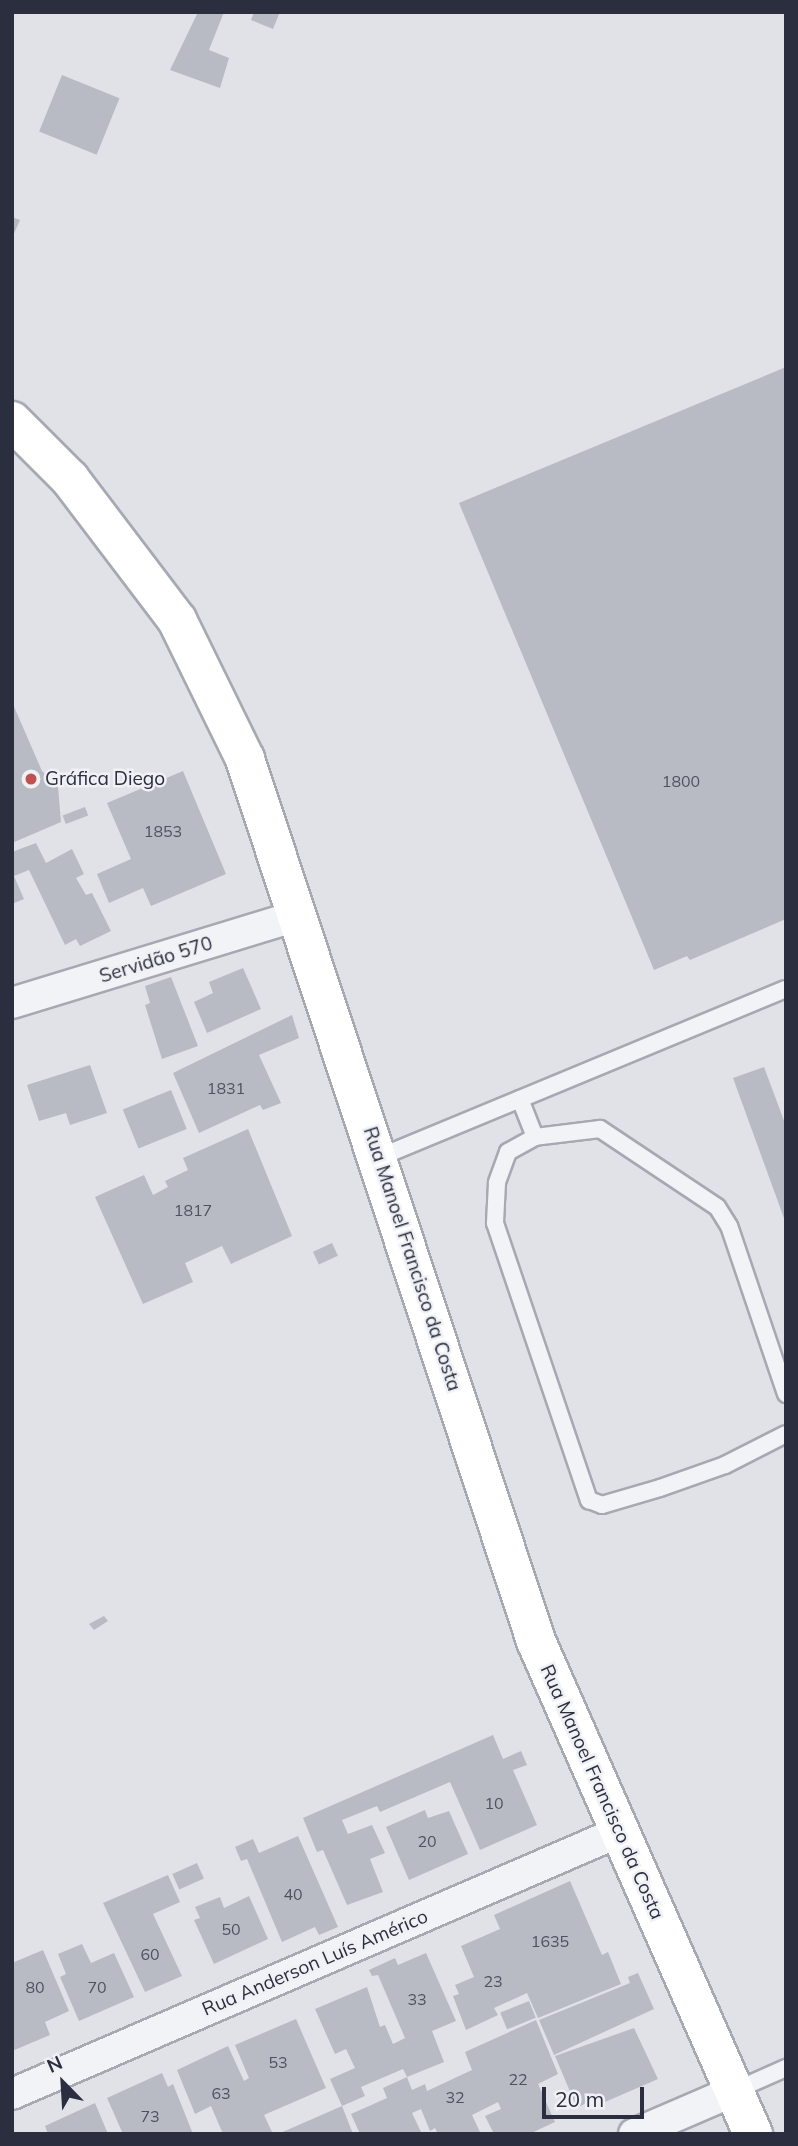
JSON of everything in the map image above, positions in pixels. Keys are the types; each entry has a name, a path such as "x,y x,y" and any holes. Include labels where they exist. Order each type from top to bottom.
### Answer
{"main road":[{"name":"Rua Manoel Francisco da Costa","path":"12,421 70,479 177,620 245,759 380,1157 536,1641 753,2134"}],"street":[{"name":"Servidão 570","path":"12,1003 299,915"},
{"name":"Rua Anderson Luís Américo","path":"12,2094 618,1832"},
{"path":"634,2134 733,2091"}],"lane":[{"path":"380,1157 786,989"},
{"path":"520,1099 535,1137"},
{"path":"786,1394 729,1226 717,1207 600,1129 535,1137 508,1152 497,1183 495,1223 589,1500 603,1505 660,1488 725,1465 786,1434"},
{"path":"733,2091 786,2068"}],"building":[{"path":"198,12 224,12 209,50 229,58 220,88 170,70"},
{"path":"254,12 280,12 273,29 251,20"},
{"path":"62,75 119,98 97,155 39,132"},
{"path":"12,217 20,220 12,238"},
{"path":"786,367 786,919 690,960 687,956 654,970 459,503"},
{"name":"Gráfica Diego","path":"12,702 42,771 58,787 61,822 12,843"},
{"path":"183,771 226,874 151,906 143,888 109,903 97,874 131,859 107,803"},
{"path":"85,807 88,815 66,824 63,816"},
{"path":"36,843 46,863 72,849 84,874 76,878 86,895 92,893 111,931 80,946 76,939 65,945 29,870 14,876 24,899 12,904 12,852"},
{"path":"243,968 261,1009 207,1033 194,1002 213,993 209,982"},
{"path":"171,977 198,1046 162,1059 145,1005 150,1003 145,986"},
{"path":"292,1015 299,1038 259,1055 281,1103 263,1110 260,1105 199,1133 173,1073"},
{"path":"90,1065 107,1113 70,1125 66,1113 39,1121 27,1085"},
{"path":"764,1067 786,1126 785,1221 733,1078"},
{"path":"171,1090 187,1129 139,1148 123,1109"},
{"path":"248,1129 292,1236 231,1264 222,1246 185,1263 193,1282 143,1304 95,1197 144,1175 153,1195 168,1187 165,1181 188,1170 183,1158"},
{"path":"332,1243 338,1256 319,1265 313,1252"},
{"path":"104,1616 108,1621 94,1630 89,1624"},
{"path":"493,1735 503,1759 521,1751 527,1765 513,1770 537,1825 480,1850 450,1782 380,1812 377,1806 342,1820 348,1834 372,1825 385,1853 370,1859 383,1892 347,1905 323,1850 317,1852 303,1818"},
{"path":"425,1810 428,1818 449,1811 468,1854 409,1880 386,1827"},
{"path":"298,1836 338,1927 319,1935 315,1927 282,1942 247,1859 241,1861 235,1847 253,1839 259,1853"},
{"path":"197,1863 204,1879 179,1890 172,1874"},
{"path":"168,1875 180,1902 153,1914 182,1976 145,1992 103,1903"},
{"path":"570,1881 602,1955 608,1952 621,1984 538,2018 527,1993 494,2008 498,2015 466,2030 453,1996 459,1994 455,1985 474,1977 461,1946 500,1929 494,1915"},
{"path":"249,1896 268,1939 214,1964 194,1920 200,1918 195,1907 220,1897 224,1908"},
{"path":"82,1944 91,1963 114,1953 134,1997 79,2021 60,1977 66,1974 58,1954"},
{"path":"43,1950 69,2011 45,2022 50,2035 12,2051 12,1963"},
{"path":"426,1953 456,2021 432,2031 444,2062 407,2077 403,2069 361,2087 365,2096 342,2106 330,2079 355,2068 346,2049 335,2054 315,2009 367,1987 380,2027 385,2025 393,2044 405,2038 378,1975 372,1976 369,1970 395,1958 398,1965"},
{"path":"638,1973 654,2009 554,2055 539,2020 630,1983 628,1977"},
{"path":"529,2001 536,2018 507,2029 500,2013"},
{"path":"296,2019 326,2088 264,2115 273,2134 223,2134 211,2106 195,2114 177,2070 228,2046 244,2081 249,2078 235,2045"},
{"path":"536,2020 558,2074 538,2084 555,2122 529,2134 494,2134 485,2116 501,2109 498,2102 472,2115 481,2134 438,2134 435,2128 430,2131 421,2109 412,2113 422,2134 360,2134 351,2114 387,2098 383,2088 407,2077 412,2090 425,2084 427,2091 472,2070 465,2052"},
{"path":"634,2028 658,2079 598,2105 595,2098 577,2108 555,2056"},
{"path":"162,2073 168,2087 173,2084 193,2134 123,2134 107,2098"},
{"path":"95,2103 108,2134 48,2134 45,2126"},
{"path":"342,2106 353,2134 278,2134"}],"place":[{"name":"Gráfica Diego","path":"31,779"}]}
